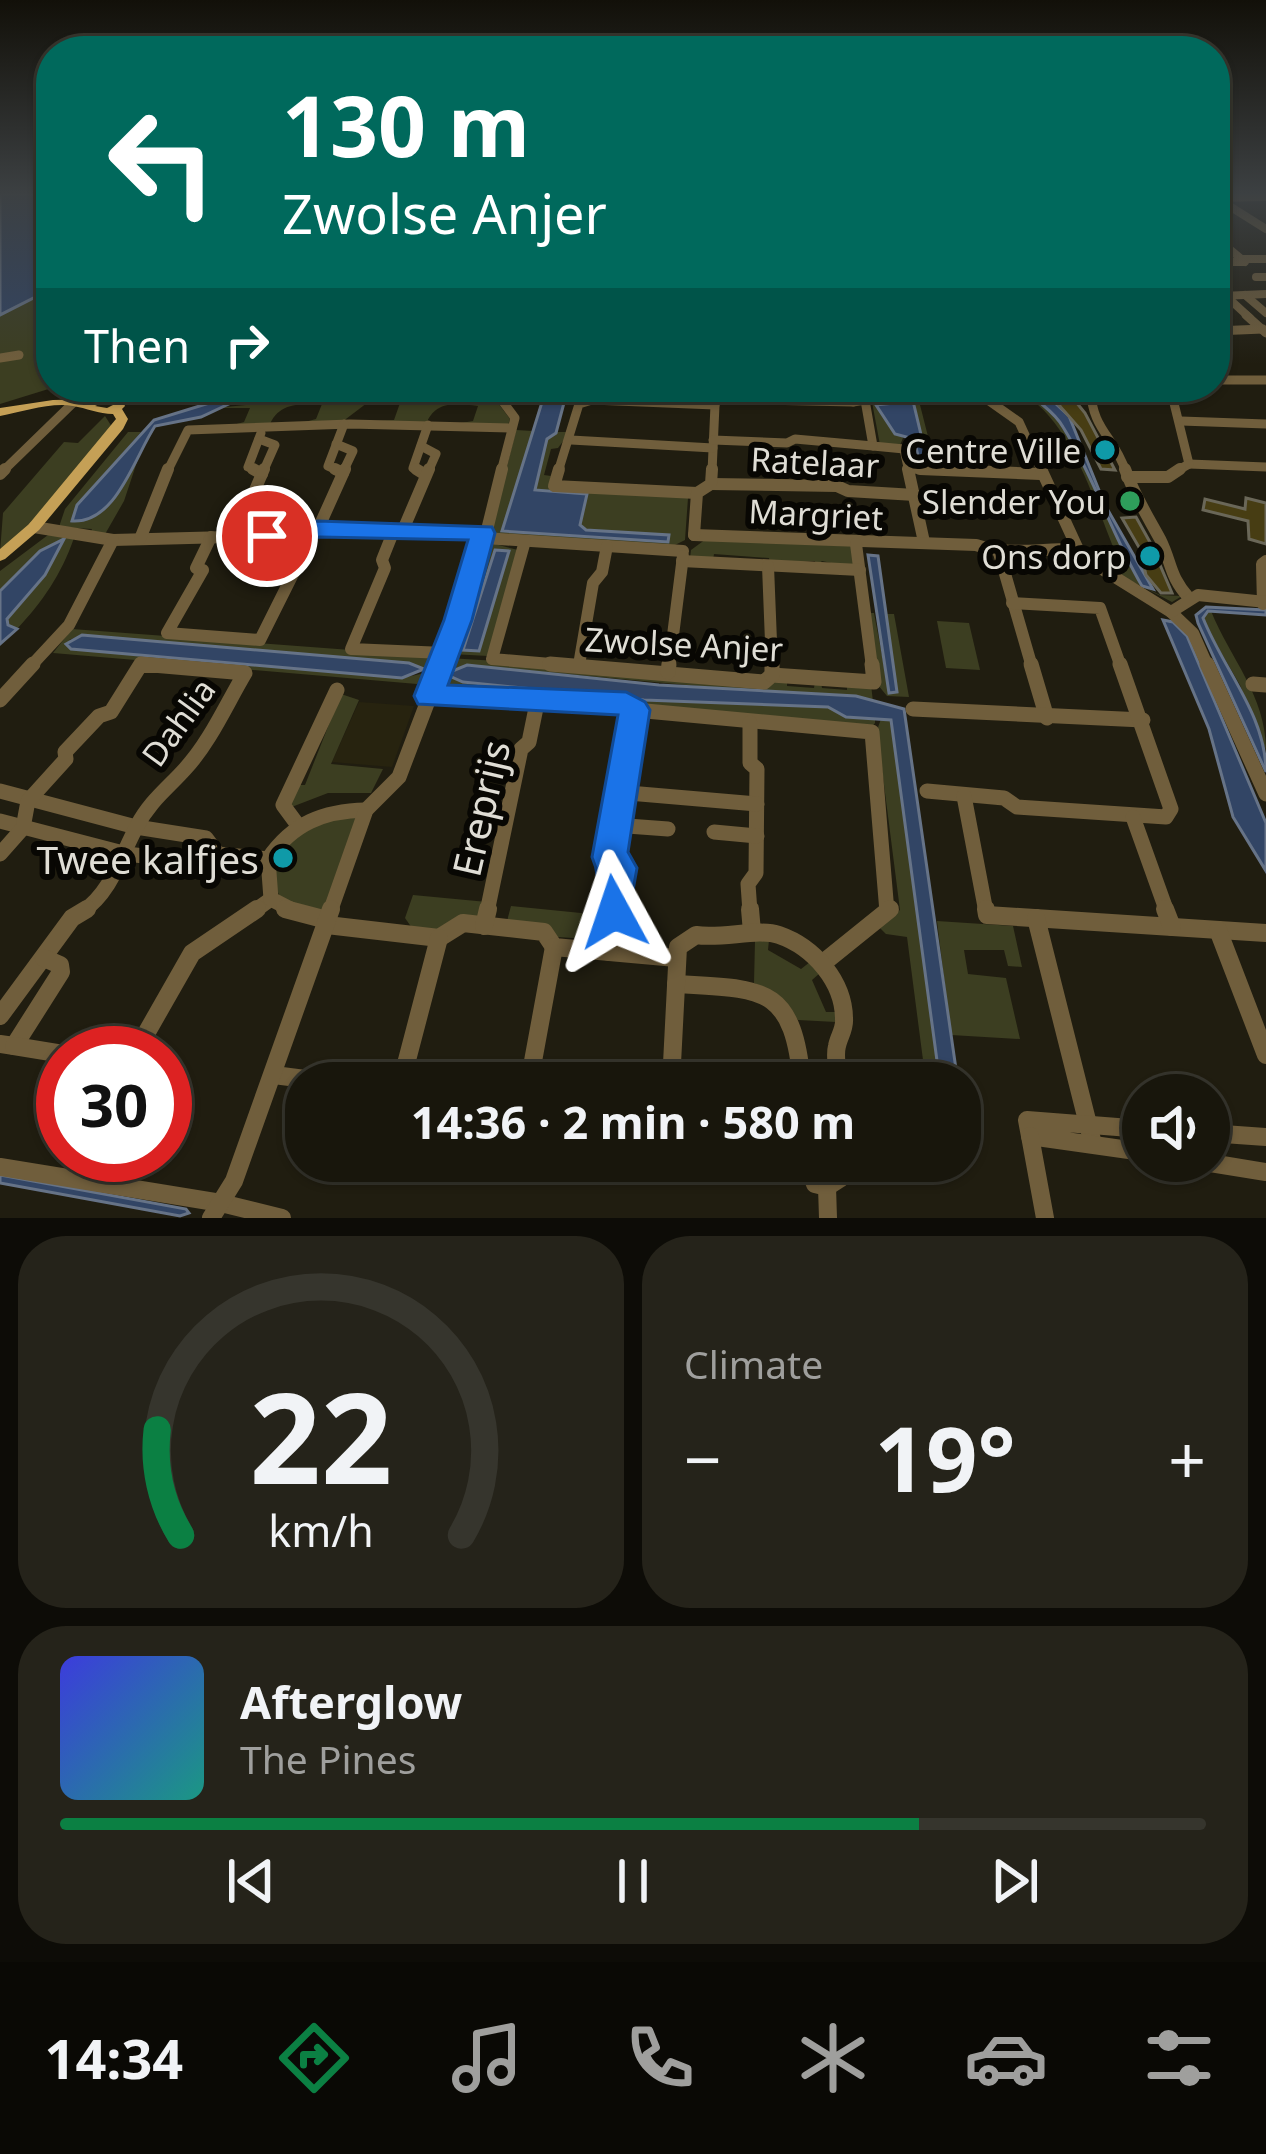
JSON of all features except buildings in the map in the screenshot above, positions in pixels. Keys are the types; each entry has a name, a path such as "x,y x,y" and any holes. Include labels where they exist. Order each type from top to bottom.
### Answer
{"main road":[{"path":"0,412 114,402"},
{"path":"0,556 34,527 114,430 115,419 107,405"}],"street":[{"path":"1232,251 1243,260"},
{"path":"1230,261 1266,259"},
{"path":"1230,296 1266,294"},
{"path":"1244,295 1266,313"},
{"path":"1230,304 1264,331"},
{"path":"1230,332 1264,331"},
{"path":"0,358 19,355"},
{"path":"1230,380 1266,380"},
{"path":"216,1210 234,1181 274,1075 366,810 399,777 429,696 484,536 515,418 503,402"},
{"path":"572,440 579,404 586,402"},
{"path":"712,402 713,444 711,484 697,494 554,486 564,443 572,440 713,444 795,439 904,449 924,542"},
{"path":"859,402 873,446"},
{"path":"995,402 1019,422 1040,474 1051,484 1076,549 1094,567 1171,612 1193,633 1266,794"},
{"path":"1089,402 1089,410 1120,454 1163,544 1171,578 1189,598"},
{"path":"1175,402 1189,464"},
{"path":"0,474 73,403"},
{"path":"1181,422 1266,424"},
{"path":"140,539 182,434 188,430 261,433 344,424 512,428"},
{"path":"318,529 352,451 336,444 344,424"},
{"path":"428,425 421,446 436,454 382,560 385,568 351,649 444,653"},
{"path":"235,537 274,445 261,433"},
{"path":"1127,477 1168,478 1189,464 1266,467"},
{"path":"909,469 1040,474"},
{"name":"Ratelaar","path":"711,484 837,486 848,491 915,495"},
{"path":"668,672 683,556 694,535 697,494"},
{"path":"34,527 112,540 300,535 318,529 398,530 860,571 856,544"},
{"path":"211,537 196,568 203,570 167,633 260,640 295,570 290,562 300,535"},
{"name":"Margriet","path":"694,535 768,535 914,547 924,542 976,545 999,553 1076,549"},
{"path":"0,700 68,626 112,540"},
{"name":"Zwolse Anjer","path":"525,541 492,659 668,672 680,677 764,682 772,675 874,682 860,571"},
{"path":"579,665 593,583 602,572 607,546"},
{"path":"999,553 1047,718"},
{"path":"1171,612 1189,598 1204,596 1264,603 1266,560"},
{"path":"768,566 772,675"},
{"path":"927,791 1004,798 1017,807 1132,817 1166,817 1171,809 1100,608 1012,603"},
{"name":"Dahlia","path":"28,801 65,759 65,752 99,716 111,712 142,664 245,673 198,752 170,780 136,827"},
{"path":"297,824 283,805 337,690"},
{"name":"Zwolse Anjer","path":"429,696 537,704 549,699 626,704 634,710 872,732 890,909 823,963"},
{"name":"Ereprijs","path":"484,926 520,749 529,742 537,704"},
{"path":"914,709 1143,721"},
{"path":"609,952 619,868 609,857 634,710"},
{"path":"750,723 757,804 756,873 748,884 752,932"},
{"path":"0,791 136,827 206,838 218,854"},
{"path":"617,792 757,804"},
{"path":"964,796 987,915 1266,933"},
{"path":"0,854 22,829 28,801"},
{"path":"366,810 318,814 297,824 268,859 272,899 283,908 327,922 439,938 463,923 544,932 554,947 533,1062"},
{"path":"1132,817 1172,927"},
{"path":"0,820 127,854 194,862 218,854 268,859"},
{"path":"614,825 668,829"},
{"path":"0,1016 72,918 94,904 127,854 136,827"},
{"path":"714,832 757,836"},
{"path":"150,1026 192,953 272,899"},
{"path":"1036,918 1090,1134"},
{"path":"1218,930 1266,1055"},
{"path":"672,1062 676,958 687,937 727,939 752,932 780,935 823,963 842,998 845,1025 836,1047 837,1062"},
{"path":"406,1062 439,938"},
{"path":"554,947 676,958"},
{"path":"7,1045 61,972 60,965 44,958"},
{"path":"676,984 753,990 779,1003 798,1033 800,1062"},
{"path":"274,1075 285,1076"},
{"path":"1045,1218 1027,1120 1122,1145"},
{"path":"1090,1134 1122,1131"},
{"path":"1230,1135 1266,1138"},
{"path":"1230,1166 1266,1172"},
{"path":"0,1167 216,1210 283,1218"},
{"path":"814,1182 827,1187 835,1182"},
{"path":"827,1187 828,1218"}],"shaded area":[{"path":"359,702 414,706 392,767 332,762"}],"green space":[{"path":"0,251 36,251 36,393 0,404"},
{"path":"275,402 497,402 510,419 508,425 461,423 473,421 478,406 448,405 436,410 427,422 356,422 394,420 400,403 367,403 342,422 301,423 316,419 322,404 285,408 270,424 233,425 244,422 250,408 215,408"},
{"path":"872,402 906,402 876,406 903,438 900,445 880,445"},
{"path":"913,402 919,402 936,468 914,465 907,446 916,445 920,463"},
{"path":"1033,402 1053,411 1065,429 1142,586 1160,595 1182,596 1172,602 1102,566 1121,566 1072,449"},
{"path":"105,416 112,427 60,494 0,552 3,513 64,442 78,443"},
{"path":"516,430 533,431 502,530 669,536 586,530 535,490 547,439 556,432 570,432 558,448 551,449 544,475 551,476 549,487 688,498 685,540 673,546 490,535"},
{"path":"128,432 141,432 77,505 72,520 106,506 141,450 124,501 104,536 90,534 92,529 59,527 65,509"},
{"path":"48,535 74,538 50,587 17,629 7,625 7,619 45,575 62,545 0,591 0,571"},
{"path":"706,539 851,546 854,568 822,561 816,566 815,561 770,564 769,558 714,554 713,560 690,558 691,550"},
{"path":"495,544 518,550 488,656 451,654 485,548"},
{"path":"1211,611 1254,695 1266,750 1240,685 1204,623 1205,614"},
{"path":"868,613 874,613 889,692 897,691 885,614 894,614 909,697 887,696 878,685"},
{"path":"937,621 969,623 980,670 946,668"},
{"path":"72,629 431,656 424,669 409,663 82,635 69,640 402,678 425,673 417,684 53,653"},
{"path":"448,658 787,679 787,686 814,688 815,681 822,688 847,690 847,684 871,684 873,702 467,665 446,671"},
{"path":"443,674 644,700 828,707 846,717 875,719 875,723 871,728 509,691 467,689 465,695 442,691 438,686"},
{"path":"341,694 359,700 331,764 383,769 371,793 328,793 289,808 297,785 305,785"},
{"path":"881,719 892,720 937,1062 923,1062 907,937 886,934 879,927 900,910 877,730"},
{"path":"360,816 325,911 306,912 280,897 276,865 292,837 315,821"},
{"path":"413,895 487,902 485,915 442,931 412,928 405,918"},
{"path":"511,906 591,914 587,939 558,937 507,921"},
{"path":"937,921 1013,926 1022,967 1008,966 1004,950 964,950 968,974 1006,978 1020,1039 951,1035"},
{"path":"769,940 768,950 801,969 810,962 820,973 812,980 826,1012 837,1012 836,1022 798,1020 777,994 754,983 755,941"}],"water":[{"path":"0,251 36,251 36,297 0,315"},
{"path":"212,402 272,402 231,403 201,417 155,426 112,501 87,519 72,521 77,505 154,420"},
{"path":"542,402 564,402 556,433 547,439 535,490 587,494 580,525 586,530 669,535 668,542 502,531"},
{"path":"913,402 928,464 920,464 914,439 895,434 876,405"},
{"path":"1040,402 1054,402 1069,416 1105,505 1153,589 1142,586 1054,415"},
{"path":"64,539 45,575 7,619 17,629 0,644 0,591 40,551"},
{"path":"495,550 509,551 479,651 463,650"},
{"path":"868,555 878,556 897,692 889,693"},
{"path":"1206,607 1266,610 1266,615 1208,611 1203,618 1259,731 1266,772 1198,623 1196,615"},
{"path":"1163,620 1173,622 1187,636 1266,823 1266,871 1233,817 1209,729"},
{"path":"82,635 409,663 424,669 402,678 71,649 66,644"},
{"path":"467,665 659,685 856,696 904,709 955,1062 937,1062 891,720 846,717 828,707 644,700 463,682 445,674"},
{"path":"0,1175 189,1213 180,1216 0,1183"}],"place":[{"name":"Centre Ville","path":"1105,450"},
{"name":"Slender You","path":"1130,501"},
{"name":"Ons dorp","path":"1150,556"},
{"name":"Twee kalfjes","path":"283,858"}],"route":[{"path":"267,536 318,529 483,533 458,620 429,696 537,704 549,699 626,704 634,710 609,857 619,868 614,912"}]}
